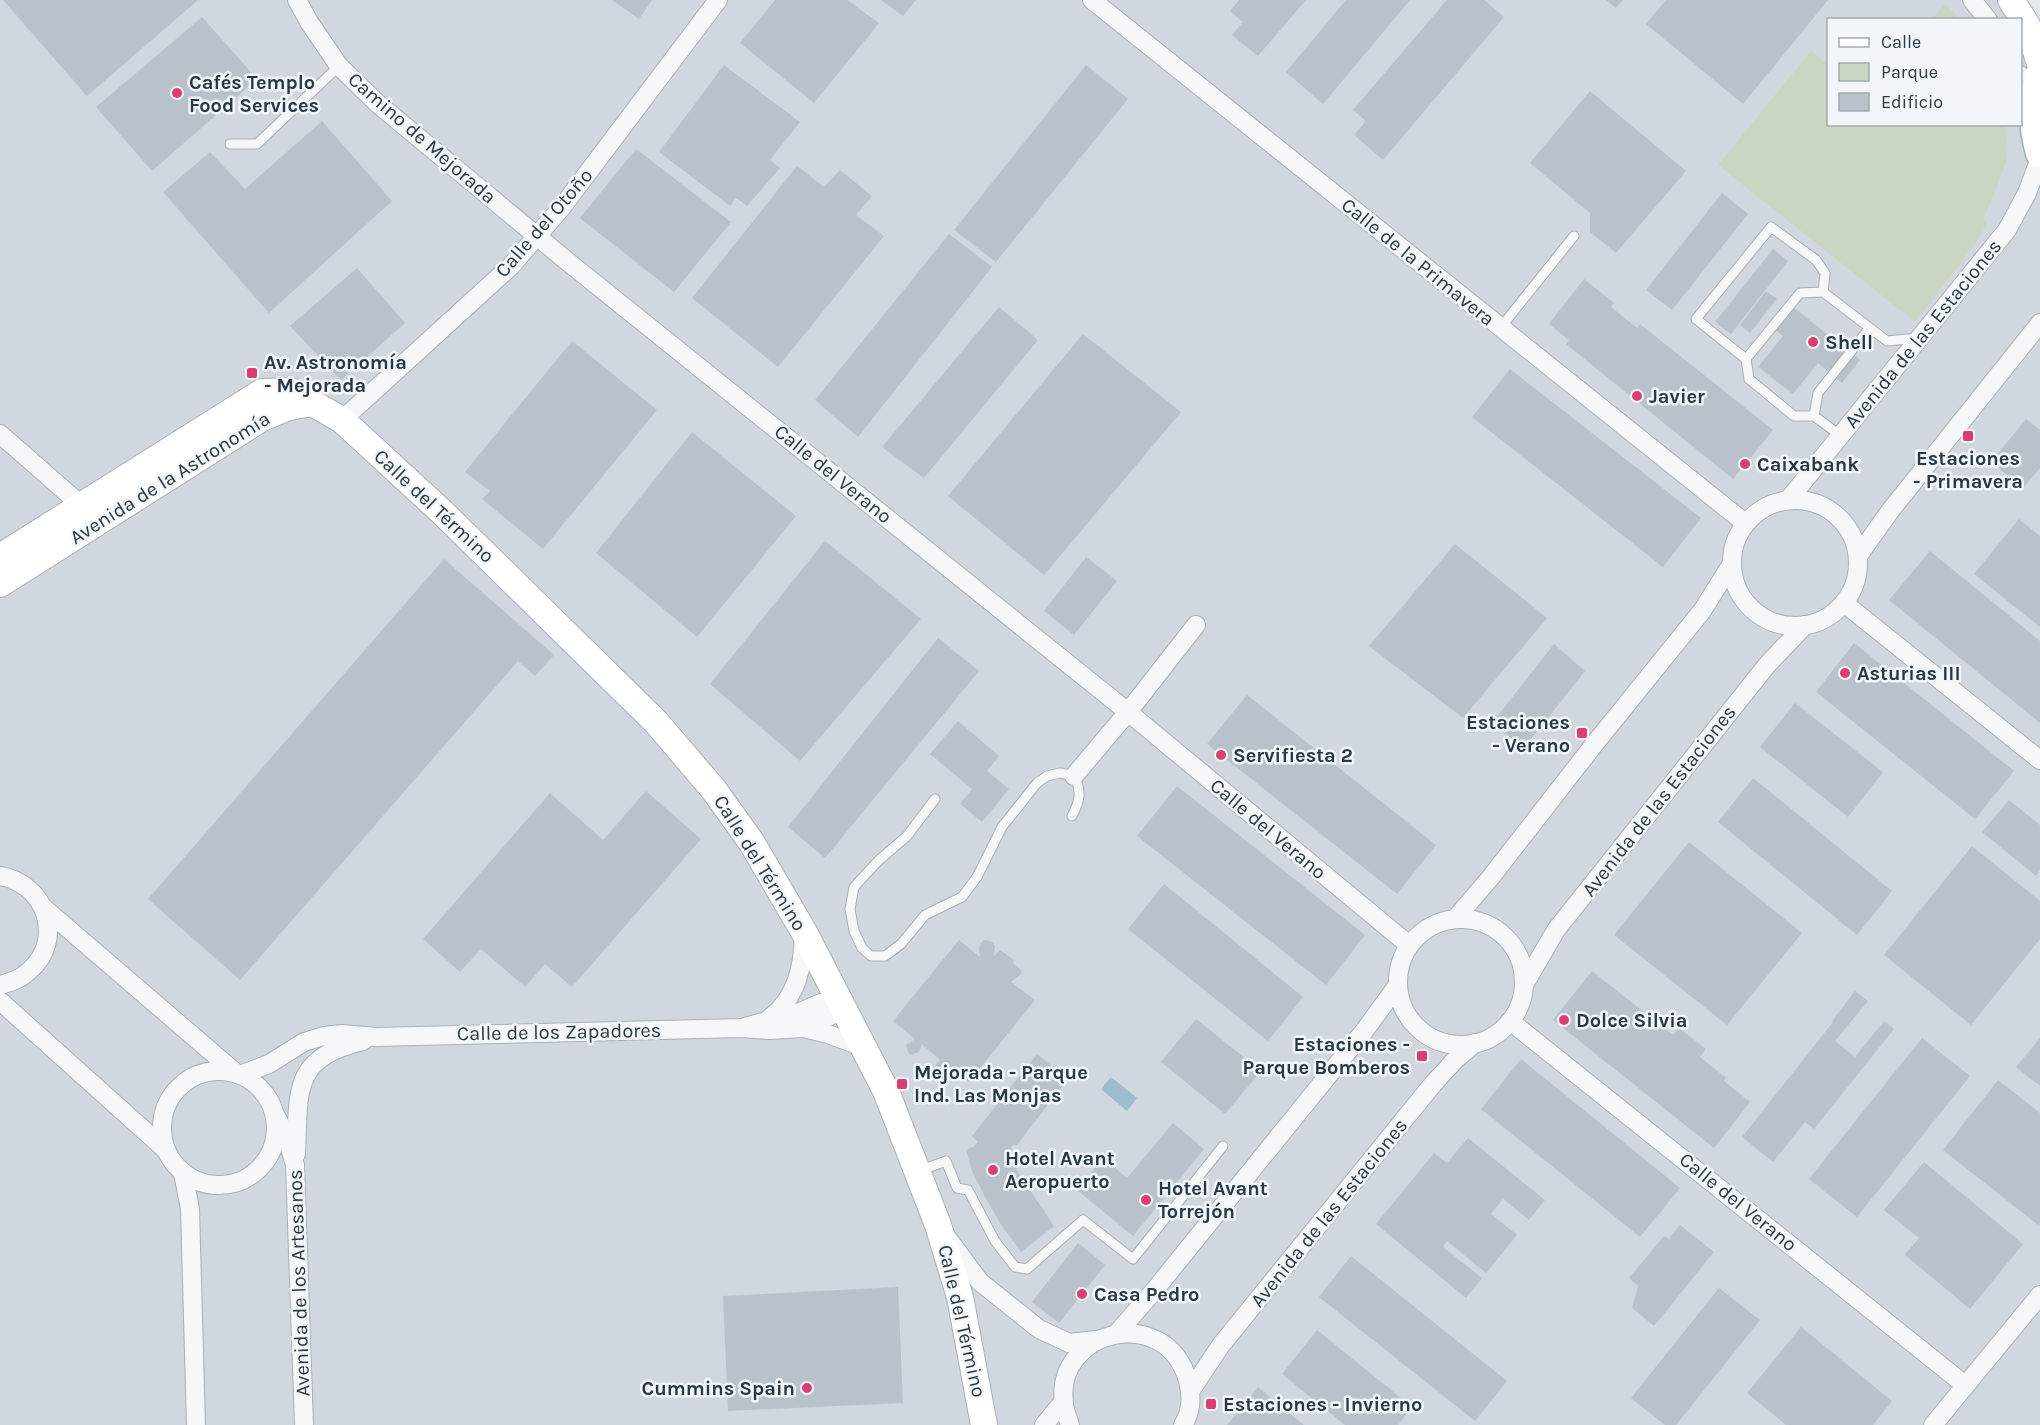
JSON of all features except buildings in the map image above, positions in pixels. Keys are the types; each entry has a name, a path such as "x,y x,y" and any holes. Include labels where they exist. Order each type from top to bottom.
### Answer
{"main road":[{"path":"2040,74 2033,106 2034,131 2040,153"}],"street":[{"name":"Camino de Mejorada","path":"297,0 339,66 378,104 538,236"},
{"name":"Calle del Otoño","path":"342,420 511,266 538,236 718,0"},
{"name":"Calle de la Primavera","path":"1092,0 1745,523"},
{"path":"1972,0 1986,18"},
{"path":"2011,0 2027,25 2040,63"},
{"path":"2022,80 2033,106"},
{"name":"Avenida de las Estaciones","path":"1789,499 2007,230 2027,193 2040,158"},
{"name":"Calle del Verano","path":"538,236 1128,712 1409,945"},
{"path":"1858,556 1890,511 2040,323"},
{"name":"Avenida de la Astronomía","path":"0,557 262,392 291,391 312,403"},
{"name":"Calle del Término","path":"312,403 342,420 563,630 669,736 714,790 752,843 804,932 886,1091 938,1225 960,1297 984,1425"},
{"name":"Avenida de la Astronomía","path":"0,584 262,418 289,408 312,403"},
{"path":"0,434 81,505"},
{"path":"1789,499 1813,501 1833,511 1852,534 1858,556 1855,584 1844,603 1826,618 1805,625 1776,623 1756,614 1747,605 1735,586 1731,565 1734,542 1745,523 1768,505 1789,499"},
{"path":"1455,918 1491,877 1702,611 1731,565"},
{"path":"1844,603 2040,759"},
{"path":"1074,776 1197,625"},
{"name":"Avenida de las Estaciones","path":"1524,985 1556,930 1767,665 1805,625"},
{"path":"0,876 10,877 24,884 36,894 44,908 48,924 47,941 41,957 30,971 16,980 0,985"},
{"path":"44,908 238,1074 254,1083 266,1095 273,1110 276,1128 273,1146 265,1162 252,1175 235,1183 217,1185 199,1182 183,1173 173,1163 166,1150 161,1132 163,1114 171,1097 183,1083 199,1074 218,1071 238,1074"},
{"path":"1455,918 1485,923 1503,935 1511,944 1521,963 1524,985 1521,1001 1510,1021 1495,1035 1475,1043 1448,1044 1418,1029 1404,1012 1397,986 1399,965 1409,945 1434,924 1455,918"},
{"name":"Calle de los Zapadores","path":"769,1019 783,1008 800,974 804,932"},
{"path":"1117,1333 1153,1292 1343,1057 1397,986"},
{"path":"0,1001 166,1150"},
{"name":"Calle de los Zapadores","path":"742,1028 769,1019 795,1014 823,1001 840,1002"},
{"name":"Calle de los Zapadores","path":"803,1028 830,1016 840,1002"},
{"name":"Calle del Verano","path":"1510,1021 1965,1385"},
{"name":"Calle de los Zapadores","path":"238,1074 269,1064 304,1042 342,1034 376,1037 803,1028 828,1034 863,1047"},
{"name":"Calle de los Zapadores","path":"296,1165 298,1107 302,1081 313,1064 327,1053 344,1045 376,1037"},
{"name":"Avenida de las Estaciones","path":"1191,1390 1221,1345 1425,1094 1455,1060 1475,1043"},
{"name":"Avenida de los Artesanos","path":"273,1110 287,1138 296,1165 304,1425"},
{"path":"183,1173 190,1209 196,1425"},
{"path":"938,1225 980,1282 1039,1329 1069,1343 1096,1340 1117,1333 1148,1335 1167,1346 1185,1368 1191,1390 1191,1404 1183,1425"},
{"path":"1933,1425 2040,1295"},
{"path":"1070,1425 1063,1402 1066,1378 1076,1358 1096,1340"},
{"path":"1044,1425 1063,1402"}],"lane":[{"path":"230,144 257,144 339,66"},
{"path":"1823,292 1825,273 1816,260 1771,227 1696,319 1746,359 1749,379 1794,416 1814,416 1841,436"},
{"path":"1501,327 1574,236"},
{"path":"1746,359 1800,293 1823,292 1887,341 1920,338"},
{"path":"1814,416 1818,393 1869,329"},
{"path":"936,799 907,836 878,861 854,887 850,909 854,931 862,948 871,956 885,956 902,944 926,915 962,897 977,877 1002,826 1038,783 1047,776 1060,773 1074,776 1080,787 1079,803 1072,816"},
{"path":"917,1172 946,1161 957,1188 968,1190 995,1241 1015,1267 1027,1269 1083,1220 1133,1259 1223,1146"}],"shaded area":[{"path":"0,0 2011,0 2027,25 2040,153 2040,1425 0,1425"}],"green space":[{"path":"1945,4 1959,18 1933,18"},
{"path":"1811,51 1827,64 1827,126 2005,126 2007,159 1983,219 1987,224 1976,243 1915,322 1718,165"}],"water":[{"path":"1111,1077 1137,1098 1127,1111 1101,1089"}],"place":[{"name":"Cafés Templo Food Services","path":"177,93"},
{"name":"Shell","path":"1813,342"},
{"name":"Av. Astronomía - Mejorada","path":"252,373"},
{"name":"Javier","path":"1637,396"},
{"name":"Estaciones - Primavera","path":"1968,436"},
{"name":"Caixabank","path":"1745,464"},
{"name":"Asturias III","path":"1845,673"},
{"name":"Estaciones - Verano","path":"1582,733"},
{"name":"Servifiesta 2","path":"1221,755"},
{"name":"Dolce Silvia","path":"1564,1020"},
{"name":"Estaciones - Parque Bomberos","path":"1422,1056"},
{"name":"Mejorada - Parque Ind. Las Monjas","path":"902,1084"},
{"name":"Hotel Avant Aeropuerto","path":"993,1170"},
{"name":"Hotel Avant Torrejón","path":"1146,1200"},
{"name":"Casa Pedro","path":"1082,1294"},
{"name":"Cummins Spain","path":"807,1388"},
{"name":"Estaciones - Invierno","path":"1211,1404"}]}
